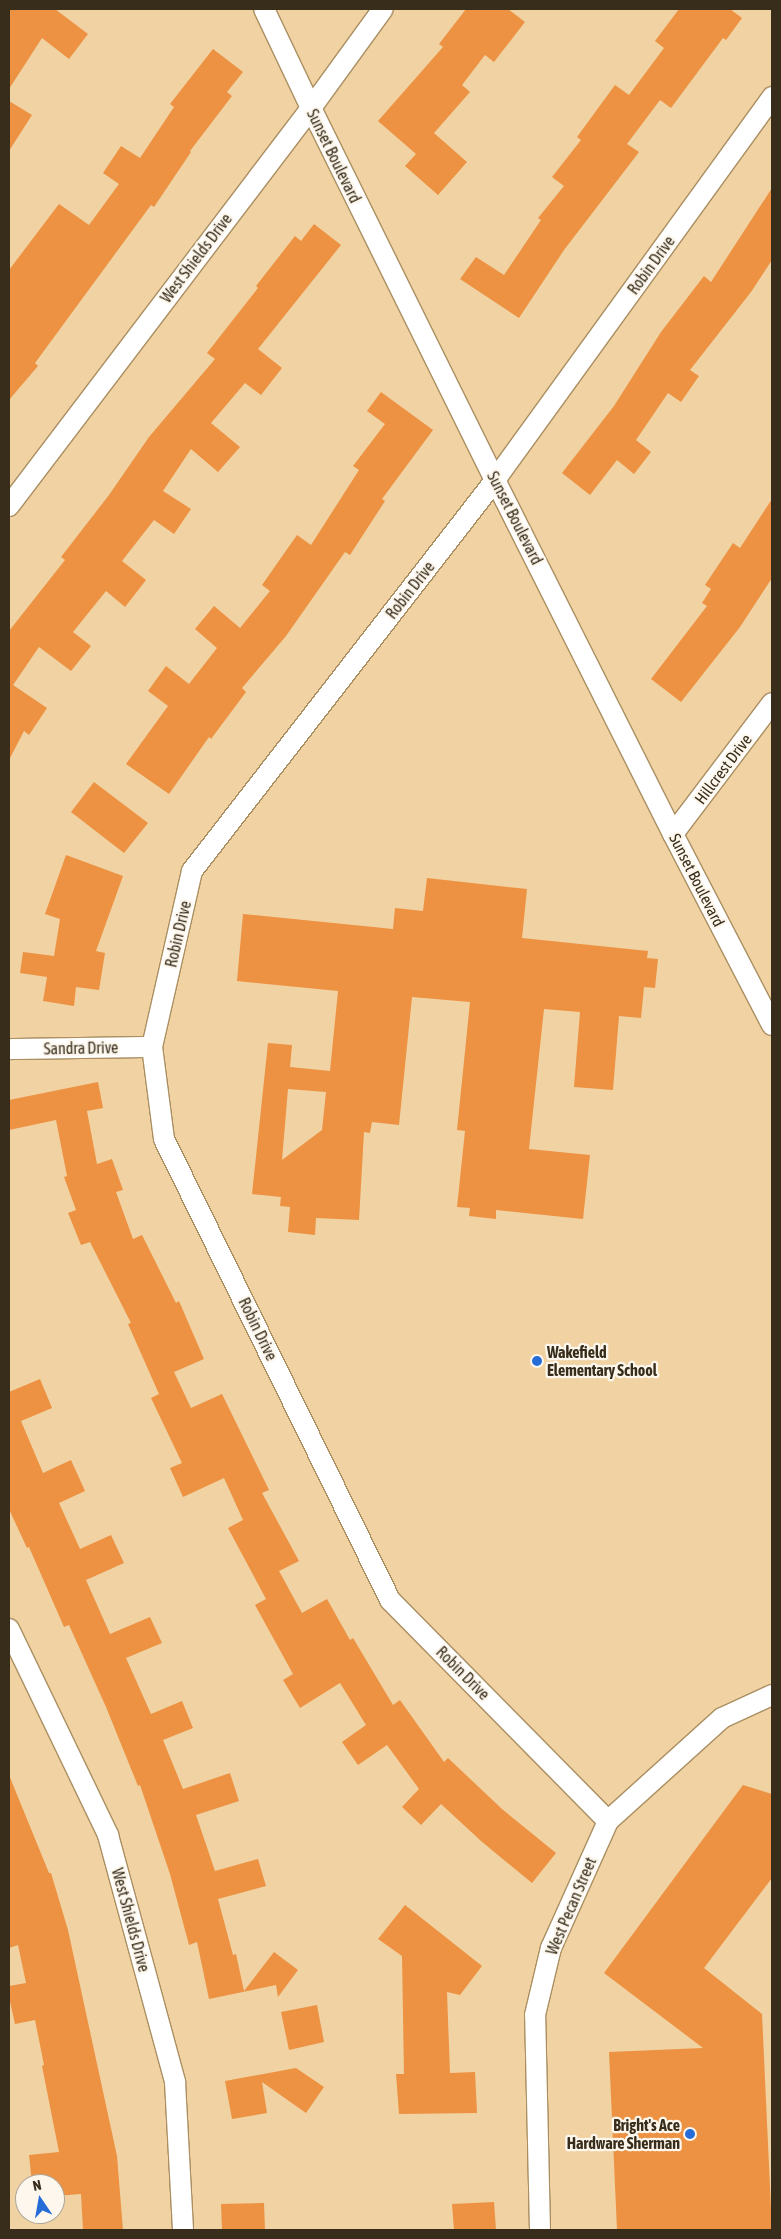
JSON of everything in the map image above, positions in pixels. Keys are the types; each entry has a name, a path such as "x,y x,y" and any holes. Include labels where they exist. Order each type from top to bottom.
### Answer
{"street":[{"name":"Sunset Boulevard","path":"264,9 311,108 496,480 673,834 772,1025"},
{"name":"West Shields Drive","path":"9,506 311,108 383,9"},
{"name":"Robin Drive","path":"608,1821 390,1600 164,1139 152,1047 192,871 496,480 772,97"},
{"name":"Hillcrest Drive","path":"673,834 772,703"},
{"name":"Sandra Drive","path":"9,1049 152,1047"},
{"name":"West Shields Drive","path":"9,1629 108,1834 175,2082 183,2230"},
{"name":"West Pecan Street","path":"540,2230 535,2015 551,1948 608,1821 722,1718 772,1695"}],"building":[{"path":"9,9 55,9 88,34 69,59 42,38 9,89"},
{"path":"466,9 508,9 525,22 494,62 485,55 462,85 470,92 434,133 467,162 438,195 405,166 416,154 378,121 443,47 439,44"},
{"path":"679,9 730,9 742,18 726,40 723,38 671,108 660,100 627,144 639,152 564,250 519,318 460,279 476,257 504,275 541,220 538,218 564,186 552,177 581,140 577,137 615,85 629,95 664,48 655,41"},
{"path":"213,49 243,72 227,92 232,96 190,151 154,207 151,205 35,363 38,366 9,400 9,270 59,204 89,225 119,184 103,173 121,146 140,158 174,107 170,104"},
{"path":"9,101 32,115 9,151"},
{"path":"772,188 772,260 751,292 690,370 699,376 681,402 668,393 636,440 651,452 634,474 617,460 590,495 562,473 614,406 661,332 704,276 711,282"},
{"path":"314,224 341,245 258,349 282,368 261,395 245,383 211,423 240,447 218,472 191,449 163,491 191,509 174,534 154,520 122,561 146,580 125,607 106,591 73,632 91,646 71,671 39,647 13,685 47,708 29,735 24,731 9,760 9,631 65,560 61,557 109,495 149,437 215,359 207,353 258,288 256,286 295,236 301,241"},
{"path":"381,392 433,430 382,499 385,501 350,555 345,552 286,636 242,688 246,692 211,739 209,737 169,794 126,764 168,706 148,691 166,666 189,684 217,648 195,629 214,606 240,628 270,591 262,585 297,535 311,545 359,470 353,466 385,424 367,411"},
{"path":"772,499 772,578 740,627 681,702 651,679 707,606 702,603 711,589 705,585 733,543 740,548"},
{"path":"94,782 148,823 124,853 71,812"},
{"path":"66,855 123,876 96,951 105,953 99,990 76,987 74,1006 43,1001 47,977 20,973 23,952 54,956 60,919 45,914"},
{"path":"427,878 527,889 522,938 648,951 647,958 658,959 655,988 644,987 641,1018 619,1016 613,1090 574,1087 580,1012 544,1009 529,1149 590,1155 583,1219 496,1210 496,1219 469,1216 470,1208 457,1207 465,1131 457,1130 470,1002 412,997 399,1125 372,1122 370,1133 364,1132 359,1220 316,1218 315,1235 288,1232 290,1207 280,1206 281,1197 252,1194 268,1043 292,1045 290,1067 330,1071 338,991 237,981 243,914 393,929 395,908 423,911","holes":["288,1089 326,1092 322,1130 282,1160"]},
{"path":"98,1082 103,1108 87,1111 97,1164 112,1159 123,1190 116,1192 133,1239 142,1235 176,1303 179,1301 204,1359 174,1372 191,1408 222,1394 269,1490 262,1493 299,1561 279,1571 302,1613 327,1599 350,1640 353,1638 393,1705 400,1700 444,1762 448,1758 502,1809 556,1853 532,1883 481,1841 441,1804 421,1825 402,1807 419,1789 387,1745 358,1765 342,1742 366,1725 340,1683 300,1708 283,1680 293,1674 255,1605 266,1599 228,1528 243,1520 224,1478 183,1497 170,1468 182,1463 151,1398 159,1394 128,1324 131,1323 90,1242 81,1245 68,1213 76,1210 64,1177 67,1176 56,1120 9,1130 9,1100"},
{"path":"40,1379 52,1408 21,1421 43,1473 71,1460 85,1491 59,1503 80,1549 111,1535 124,1563 86,1580 110,1634 150,1617 162,1643 126,1658 151,1714 182,1701 193,1728 163,1740 183,1789 230,1773 239,1801 196,1815 215,1871 258,1859 266,1886 218,1899 233,1955 236,1954 244,1991 274,1952 298,1970 278,1997 276,1985 209,1999 197,1942 189,1945 170,1874 140,1785 138,1786 106,1707 69,1625 64,1627 29,1547 27,1548 9,1509 9,1392"},
{"path":"9,1775 49,1873 51,1873 68,1930 117,2156 123,2230 83,2230 81,2194 65,2195 65,2174 31,2174 29,2155 59,2152 35,2020 15,2024 9,1997 9,1986 26,1983 18,1945 9,1948"},
{"path":"743,1785 772,1794 772,1878 704,1968 762,2014 772,2230 617,2230 609,2052 703,2048 604,1973"},
{"path":"405,1905 482,1966 460,1995 447,1992 450,2073 475,2072 477,2113 399,2114 396,2074 404,2074 402,1956 378,1939"},
{"path":"317,2005 324,2042 289,2050 281,2012"},
{"path":"296,2068 324,2087 306,2113 262,2082 267,2113 232,2119 225,2081"},
{"path":"494,2202 496,2230 454,2230 452,2204"},
{"path":"264,2203 265,2230 222,2230 221,2204"}],"place":[{"name":"Wakefield Elementary School","path":"537,1361"},
{"name":"Bright's Ace Hardware Sherman","path":"690,2134"}]}
